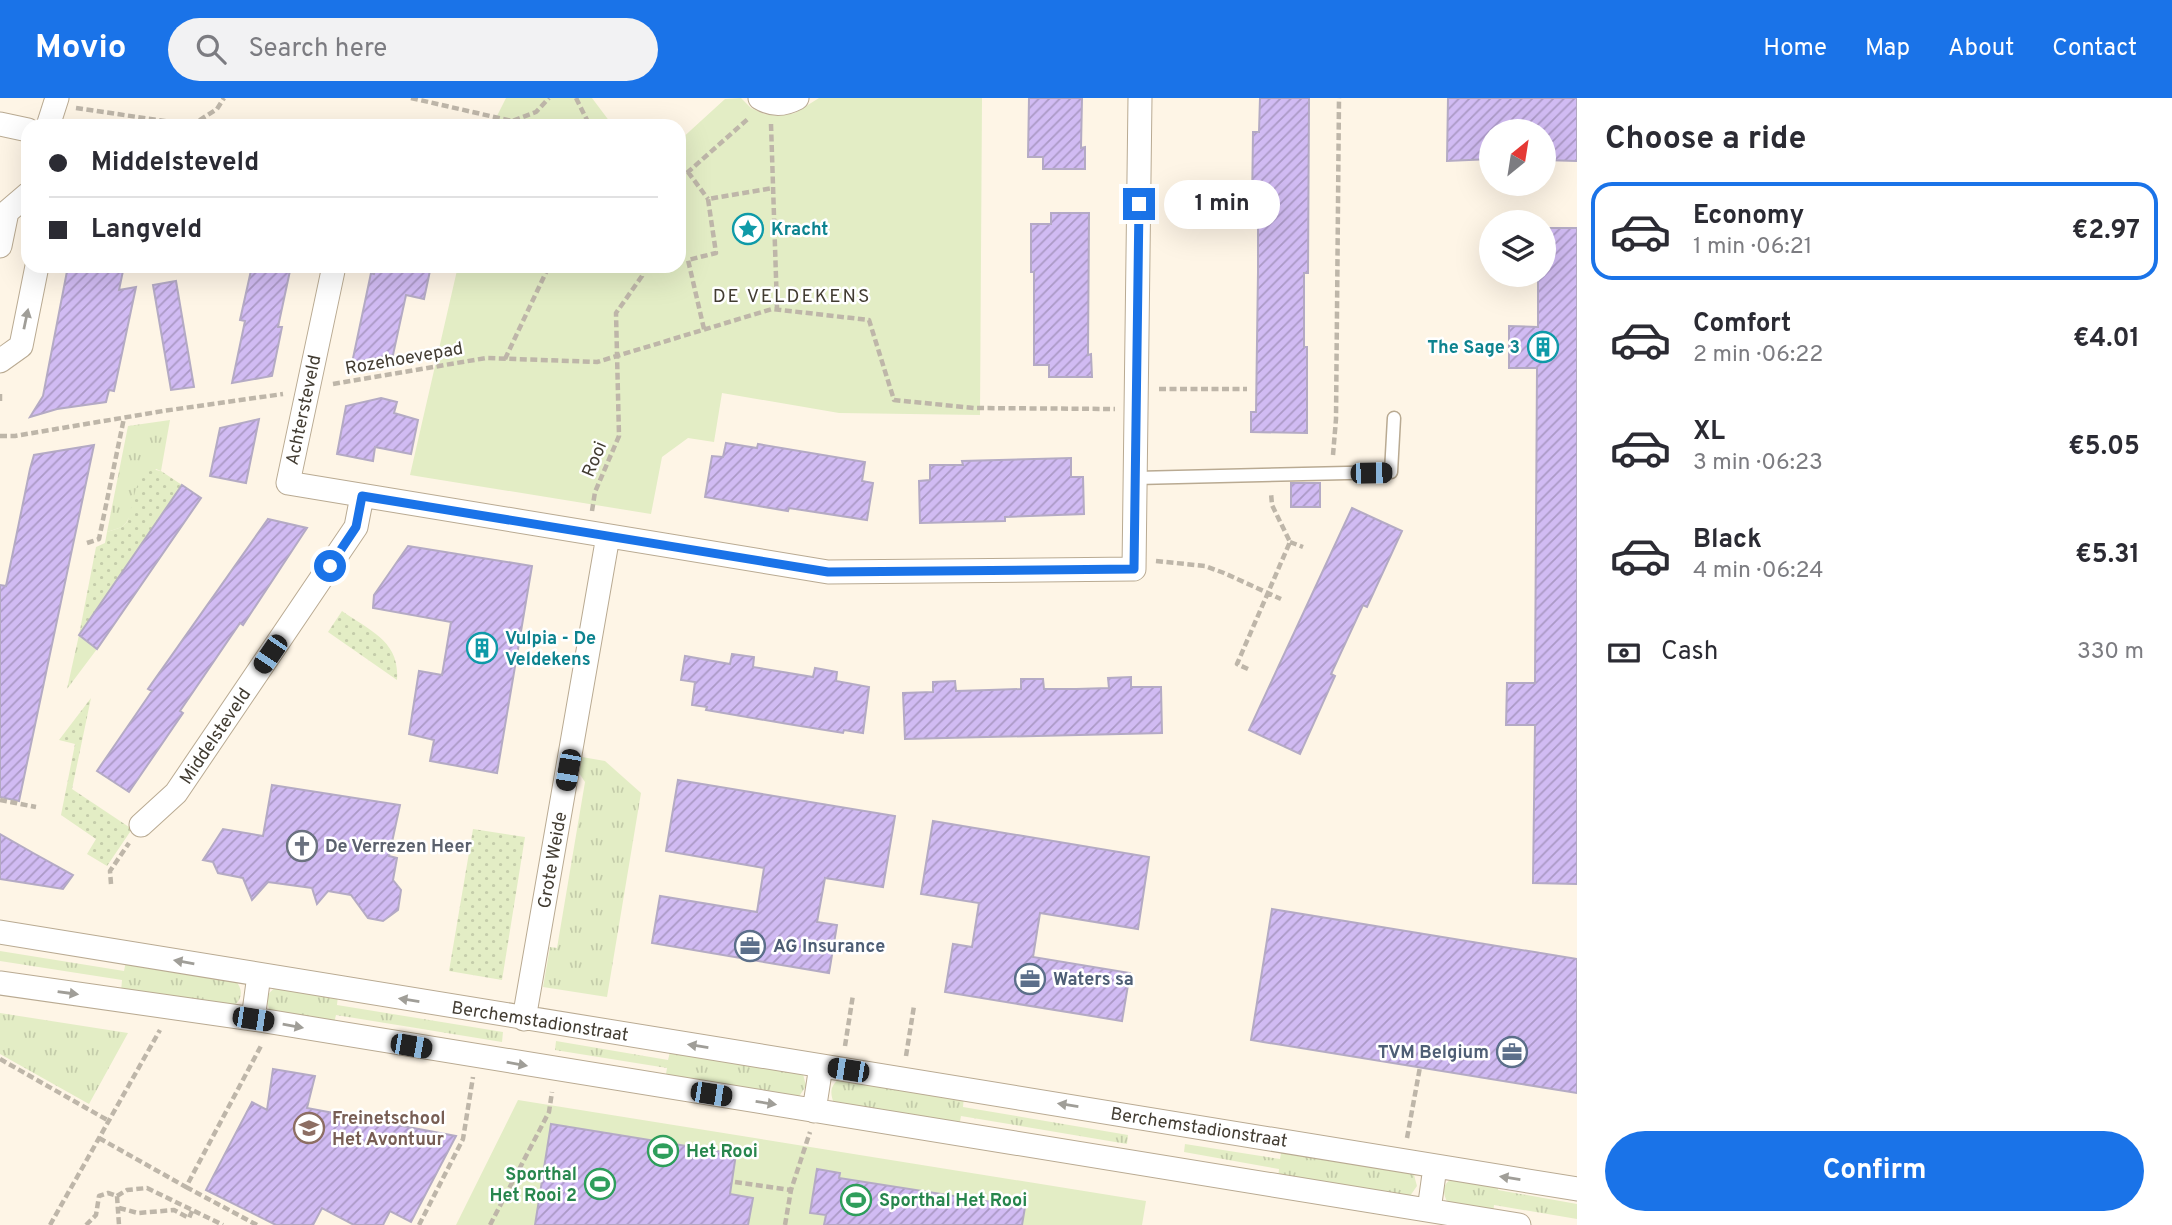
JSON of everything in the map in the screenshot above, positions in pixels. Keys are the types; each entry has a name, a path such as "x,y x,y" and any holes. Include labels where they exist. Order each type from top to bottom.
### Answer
{"street":[{"path":"765,101 786,103 797,98"},
{"path":"1134,563 1140,98"},
{"path":"0,124 21,128"},
{"path":"0,246 7,212 21,200"},
{"path":"0,361 20,346 36,273"},
{"name":"Achtersteveld","path":"333,273 288,483 828,572 1134,563"},
{"name":"Middelsteveld","path":"141,825 176,793 343,547 356,527 362,496"},
{"name":"Grote Weide","path":"524,1019 598,534"},
{"name":"Berchemstadionstraat","path":"0,932 1577,1189"},
{"path":"253,1019 259,975"},
{"path":"0,983 253,1019 1519,1225"},
{"path":"814,1111 821,1066"},
{"path":"1429,1210 1435,1167"}],"lane":[{"path":"1136,478 1391,472 1394,418"}],"path":[{"path":"201,119 217,109 224,98"},
{"path":"411,98 503,119"},
{"path":"517,119 536,112 549,98"},
{"path":"576,98 586,119"},
{"path":"1331,474 1336,419 1339,98"},
{"path":"704,329 688,260 716,253 708,199 688,173 765,101"},
{"path":"765,101 773,188 777,308 869,320 894,400 974,408 1137,399 1247,389"},
{"path":"54,110 137,119"},
{"path":"708,199 773,188"},
{"path":"505,359 546,273"},
{"path":"617,355 616,313 643,273"},
{"name":"Rozehoevepad","path":"0,436 15,436 291,393 299,379 317,399 326,385 486,358 597,362 777,308"},
{"name":"Rooi","path":"598,534 595,492 619,436 617,355"},
{"path":"0,394 0,402"},
{"path":"88,543 99,539 124,417"},
{"path":"1270,475 1272,505 1290,542 1303,547"},
{"path":"1248,669 1237,664 1290,542"},
{"path":"1134,563 1205,566 1281,599"},
{"path":"0,800 36,807"},
{"path":"111,884 110,871 141,825"},
{"path":"844,1050 852,995"},
{"path":"905,1060 915,1006"},
{"path":"50,1225 162,1026"},
{"path":"187,1187 263,1042"},
{"path":"0,1059 109,1121"},
{"path":"1407,1142 1420,1067"},
{"path":"490,1225 549,1112 556,1070"},
{"path":"419,1225 463,1139 474,1076"},
{"path":"785,1225 791,1190 811,1131 814,1111"},
{"path":"99,1138 257,1225"},
{"path":"735,1182 791,1190"},
{"path":"86,1225 96,1215 99,1196 117,1196 127,1190 147,1188 220,1224"},
{"path":"117,1196 120,1225"},
{"path":"119,1209 138,1213 174,1210 189,1218 192,1211"}],"green space":[{"path":"506,98 592,98 608,119 496,119"},
{"path":"741,98 751,108 778,116 795,113 819,98 982,98 980,415 839,413 722,393 714,442 688,438 662,457 651,514 410,475 456,273 686,273 686,135 725,99"},
{"path":"170,420 161,471 156,469 126,523 107,532 128,426"},
{"path":"151,469 161,471 182,485 79,635 96,547 105,543 107,532 122,527 127,522 137,486"},
{"path":"342,611 372,631 388,646 397,667 397,680 328,632"},
{"path":"79,635 97,649 67,689"},
{"path":"91,698 72,789 132,829 107,866 87,854 96,839 61,815 75,744 59,740"},
{"path":"582,757 605,761 641,793 607,997 543,987 550,947 557,948 585,782 579,773"},
{"path":"473,829 525,837 502,980 449,971"},
{"path":"0,951 124,971 126,961 235,980 241,990 240,997 234,1006 121,992 122,980 0,961"},
{"path":"277,987 338,995 337,1005 503,1032 502,1042 336,1015 333,1027 273,1014 267,999 270,992"},
{"path":"0,1013 128,1033 89,1104 0,1054"},
{"path":"556,1041 668,1060 671,1048 803,1074 806,1086 798,1098 665,1080 667,1068 555,1050"},
{"path":"841,1078 964,1096 963,1107 1128,1135 1127,1144 961,1116 959,1127 834,1103 832,1089"},
{"name":"Het Rooi","path":"518,1100 1146,1201 1142,1225 456,1225"},
{"path":"1185,1144 1280,1159 1282,1148 1409,1170 1414,1175 1417,1186 1410,1196 1278,1179 1279,1169 1184,1152"},
{"path":"1453,1178 1499,1182 1498,1190 1577,1204 1577,1219 1494,1205 1493,1213 1448,1203 1444,1189"}],"building":[{"path":"1029,98 1082,98 1081,148 1085,147 1085,169 1043,169 1043,157 1028,157"},
{"path":"1260,98 1309,98 1308,273 1304,273 1307,433 1251,432 1251,412 1256,412 1258,272 1258,208 1252,208 1253,132 1259,132"},
{"path":"1448,98 1577,98 1577,161 1556,160 1556,119 1479,119 1479,160 1447,161"},
{"path":"1051,213 1089,213 1088,355 1091,354 1092,377 1049,377 1049,365 1034,365 1031,224 1051,224"},
{"path":"1556,228 1577,228 1577,884 1533,883 1535,725 1506,725 1507,683 1535,683 1537,368 1509,368 1509,326 1538,327 1538,287 1556,287"},
{"path":"67,273 123,273 119,290 136,287 114,391 109,390 106,402 57,409 30,417 43,396"},
{"path":"250,273 290,273 278,327 282,327 272,376 232,383 245,321 240,320"},
{"path":"371,273 430,273 424,299 406,295 393,355 352,363"},
{"path":"176,281 194,387 171,390 153,285"},
{"path":"381,398 397,402 394,413 418,420 411,454 375,447 373,461 337,454 346,406"},
{"path":"259,419 246,483 210,476 220,428"},
{"path":"726,443 757,448 758,444 865,462 862,481 873,483 867,520 789,508 788,511 705,497 712,456 723,457"},
{"path":"94,445 19,801 0,797 0,585 6,586 30,469 34,455"},
{"path":"1071,458 1071,477 1083,477 1084,514 1005,517 1005,521 920,523 919,481 930,480 930,465 963,465 962,461"},
{"path":"1291,483 1320,483 1320,507 1291,507"},
{"path":"182,485 201,498 97,649 79,635"},
{"path":"1352,508 1402,531 1367,607 1363,605 1331,674 1335,676 1300,754 1249,730"},
{"path":"268,519 307,528 243,625 240,623 180,711 183,713 129,792 97,771 152,691 148,689"},
{"name":"Vulpia - De Veldekens","path":"408,546 532,566 497,773 430,761 434,740 409,734 419,671 442,675 451,622 373,608 374,595"},
{"path":"732,654 754,657 753,667 813,677 815,668 837,672 836,681 869,687 863,733 844,730 843,733 788,724 706,710 707,707 692,705 695,682 681,680 685,656 730,664"},
{"path":"1131,677 1131,687 1161,687 1162,733 905,739 903,693 933,692 933,682 955,681 956,691 1021,689 1021,679 1043,679 1044,689 1076,689 1109,688 1108,678"},
{"path":"678,780 895,816 883,887 825,878 817,922 837,925 829,973 652,943 660,896 757,912 764,868 666,851"},
{"name":"De Verrezen Heer","path":"272,785 400,805 389,856 397,858 393,880 401,890 398,910 383,921 368,918 351,895 328,891 317,904 312,888 268,882 252,900 243,878 218,873 213,862 203,860 223,829 263,836"},
{"path":"933,821 1149,857 1138,929 1040,913 1033,957 1130,973 1122,1021 945,992 953,944 972,947 979,903 921,894"},
{"path":"0,834 73,875 63,889 0,879"},
{"path":"1272,909 1577,959 1577,1093 1251,1040"},
{"path":"273,1069 315,1076 307,1108 456,1136 411,1222 390,1211 383,1225 354,1225 322,1208 313,1225 276,1225 206,1190 252,1102 267,1110"},
{"name":"Sporthal Het Rooi 2","path":"551,1124 736,1154 730,1194 753,1198 748,1225 535,1225"},
{"path":"817,1169 840,1173 839,1178 1025,1207 1022,1225 824,1225 826,1215 810,1213"}],"place":[{"name":"Kracht","path":"748,229"},
{"name":"The Sage 3","path":"1543,347"},
{"name":"Vulpia - De Veldekens","path":"482,648"},
{"name":"De Verrezen Heer","path":"302,846"},
{"name":"AG Insurance","path":"750,946"},
{"name":"Waters sa","path":"1030,979"},
{"name":"TVM Belgium","path":"1512,1052"},
{"name":"Freinetschool Het Avontuur","path":"309,1128"},
{"name":"Het Rooi","path":"663,1151"},
{"name":"Sporthal Het Rooi 2","path":"600,1184"},
{"name":"Sporthal Het Rooi","path":"856,1200"}],"district":[{"name":"DE VELDEKENS","path":"792,295"}],"route":[{"path":"330,566 356,527 362,496 828,572 1134,569 1139,204"}]}
